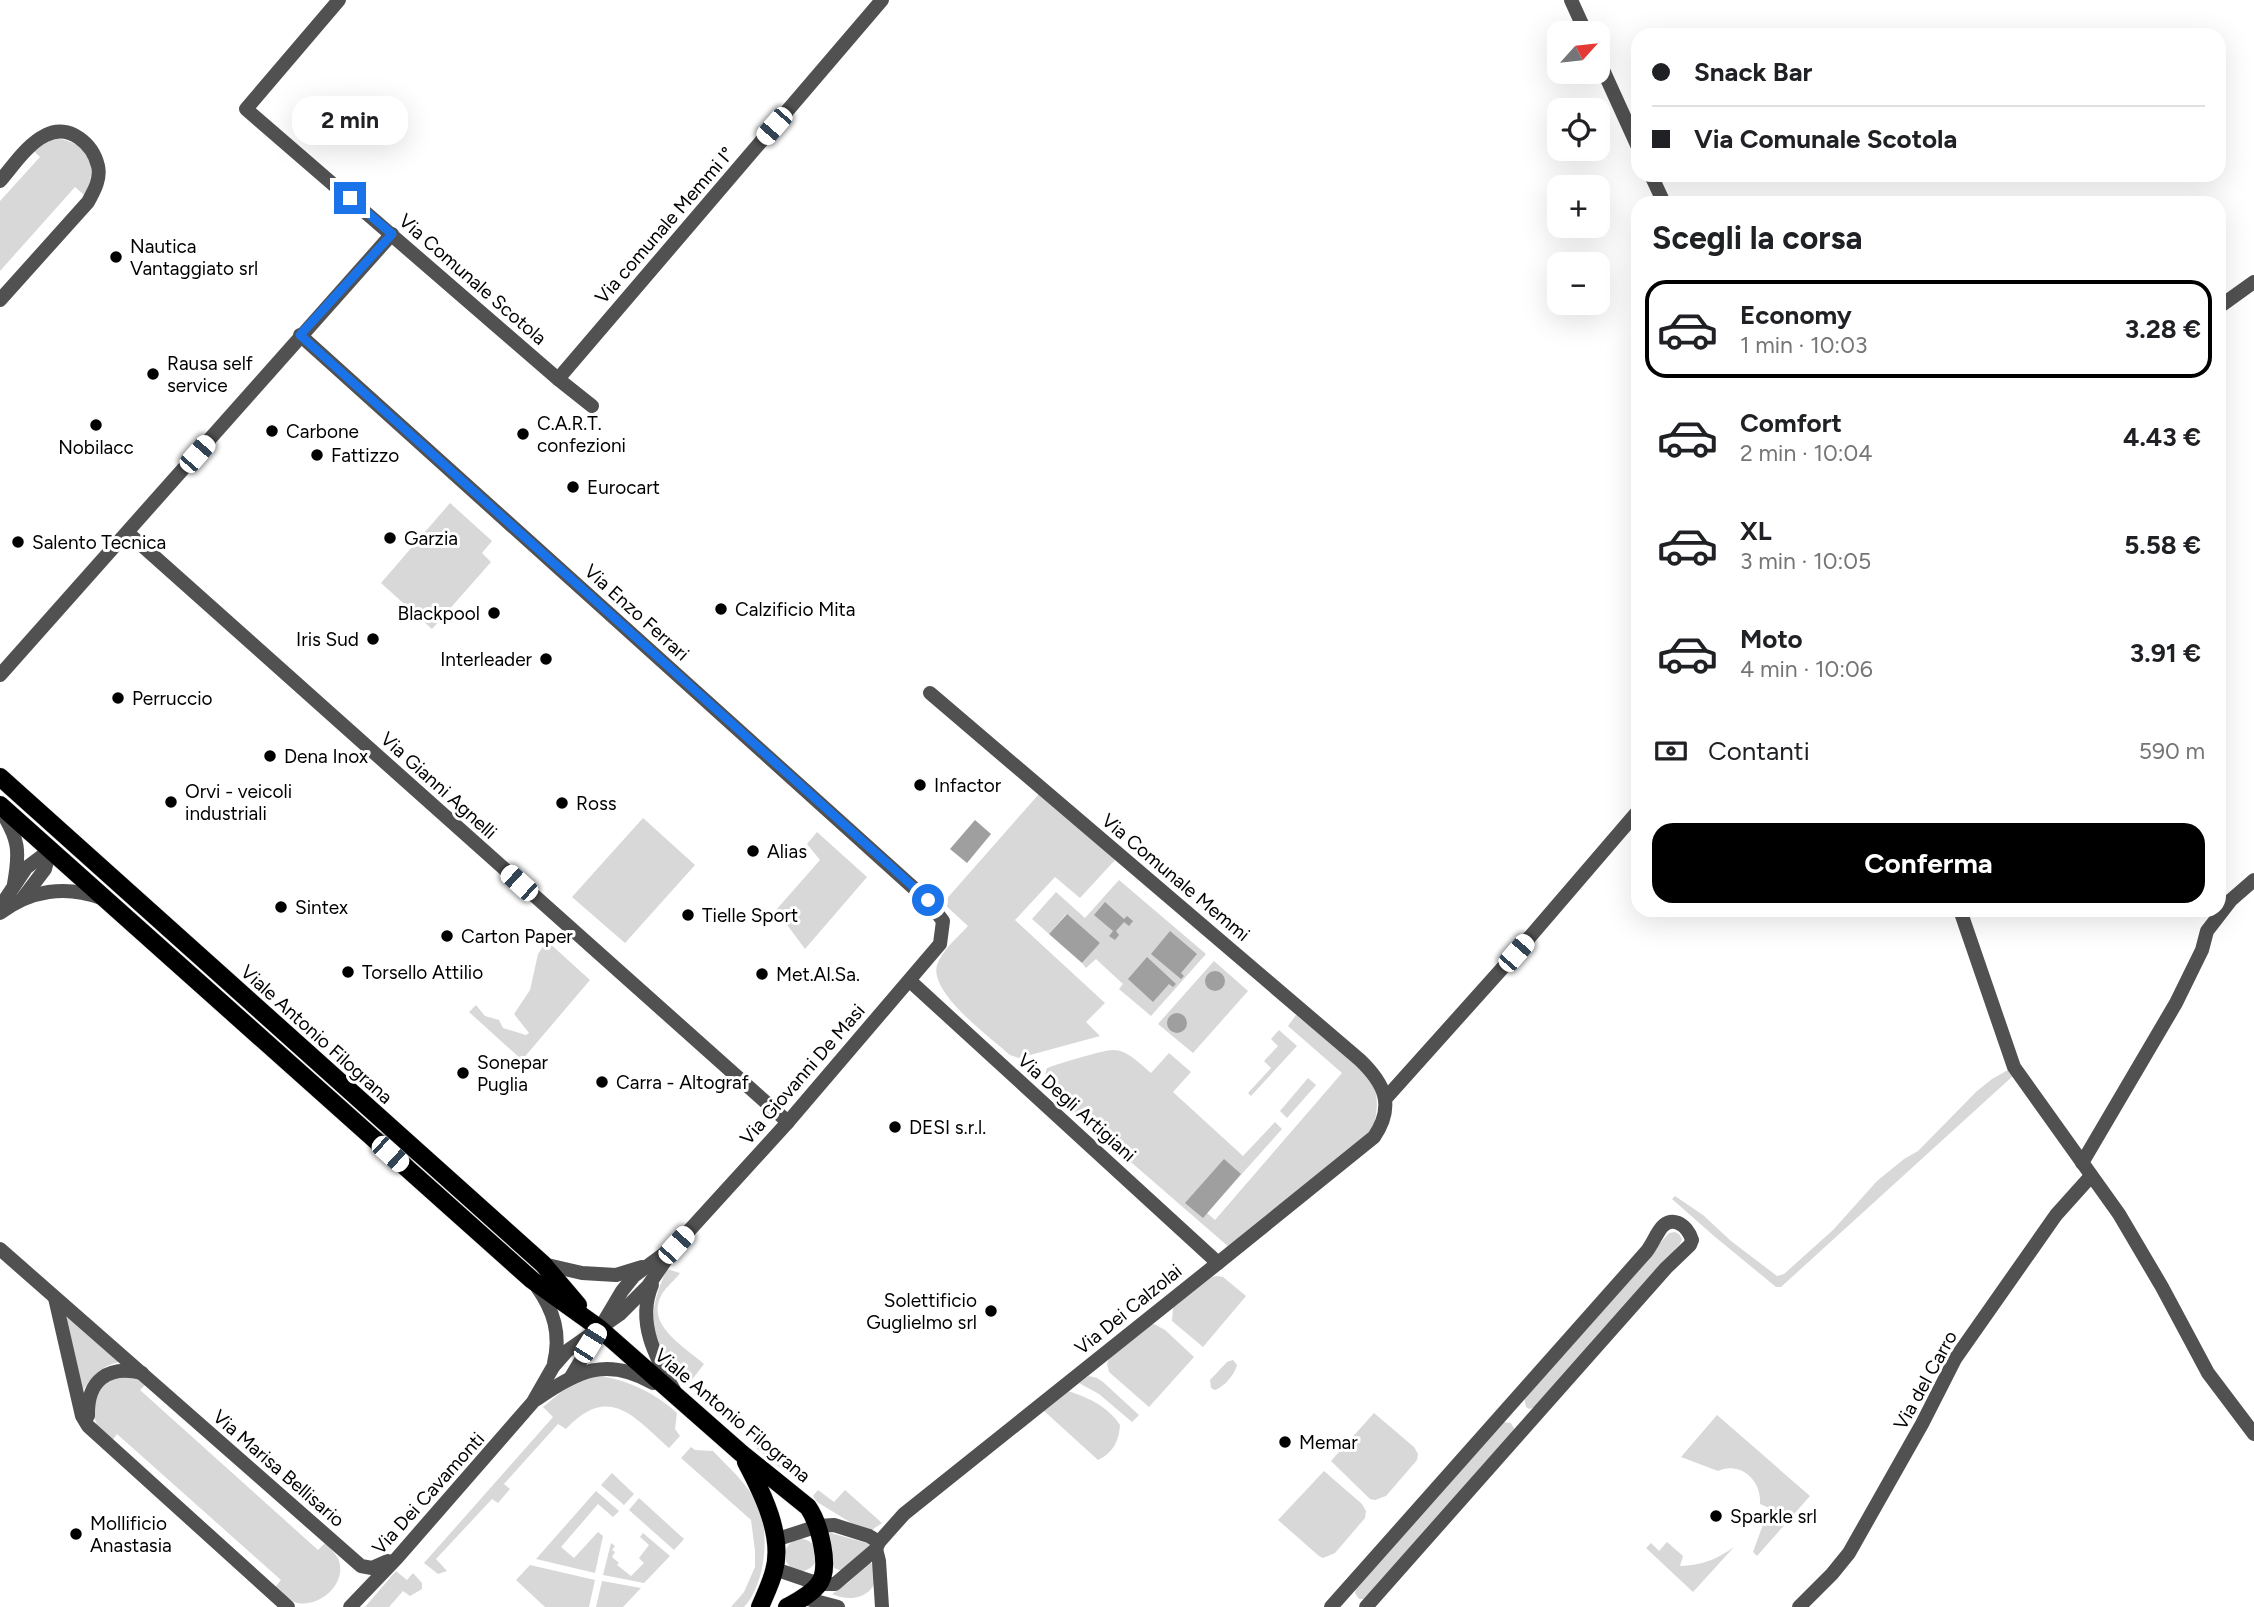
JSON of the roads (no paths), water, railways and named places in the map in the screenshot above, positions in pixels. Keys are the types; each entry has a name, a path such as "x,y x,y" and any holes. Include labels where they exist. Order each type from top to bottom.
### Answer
{"main road":[{"name":"Viale Antonio Filograna","path":"0,777 543,1264 599,1328"},
{"name":"Viale Antonio Filograna","path":"0,807 532,1280 599,1328 741,1453 808,1507 818,1526"},
{"path":"50,850 63,836"},
{"path":"741,1453 765,1498 775,1540 775,1569 760,1607"},
{"path":"787,1607 804,1598 820,1584 824,1574 824,1557 818,1526"}],"street":[{"name":"Via Comunale Scotola","path":"339,0 246,108 592,406"},
{"name":"Via comunale Memmi I°","path":"558,379 882,0"},
{"path":"1571,0 1581,21"},
{"path":"1609,84 1631,131"},
{"path":"0,181 32,145 47,134 64,131 87,143 98,167 97,185 88,202 0,300"},
{"path":"0,675 392,234"},
{"path":"2226,302 2254,282"},
{"name":"Via Enzo Ferrari","path":"300,335 928,900 943,921"},
{"name":"Via Gianni Agnelli","path":"128,533 788,1122"},
{"name":"Via Comunale Memmi","path":"930,693 1360,1060 1379,1081 1386,1098"},
{"path":"0,807 16,836 18,855 14,884"},
{"path":"1386,1098 1631,819"},
{"path":"0,910 26,868 50,850"},
{"path":"22,899 45,869 50,850"},
{"path":"2226,906 2254,880"},
{"path":"0,910 22,899 48,891 71,890 106,900"},
{"path":"1962,917 2014,1067 2119,1214 2208,1373 2254,1434"},
{"path":"2082,1163 2176,1003 2202,950 2207,931 2218,917"},
{"name":"Via Giovanni De Masi","path":"652,1270 788,1122 940,944 943,921"},
{"name":"Via Degli Artigiani","path":"909,981 1218,1263"},
{"name":"Via Dei Calzolai","path":"820,1584 835,1584 878,1545 904,1514 925,1496 1084,1372 1374,1137 1383,1118 1386,1098"},
{"name":"Via del Carro","path":"1799,1607 1849,1553 1923,1423 1955,1359 2056,1215 2091,1176"},
{"path":"1333,1606 1647,1251 1660,1229 1671,1222 1688,1227 1692,1240 1690,1245 1666,1268 1366,1607"},
{"name":"Via Marisa Bellisario","path":"0,1249 361,1566 372,1568 397,1558"},
{"path":"543,1264 582,1273 616,1275 652,1270"},
{"path":"533,1402 553,1367 574,1345 634,1302 652,1270"},
{"path":"652,1270 646,1308 648,1338 678,1397"},
{"path":"532,1280 548,1301 555,1320 558,1337 553,1367"},
{"path":"55,1298 82,1416 88,1426 288,1607"},
{"path":"571,1377 599,1328"},
{"path":"88,1426 88,1400 96,1384 108,1373 126,1370 143,1374"},
{"path":"533,1402 571,1377 589,1370 636,1373 678,1397"},
{"name":"Via Dei Cavamonti","path":"350,1607 397,1558 533,1402"},
{"path":"1509,1407 1528,1423"},
{"path":"775,1540 818,1526 834,1525 869,1536 878,1545 882,1607"},
{"path":"775,1569 820,1584"},
{"path":"804,1598 838,1607"}],"place":[{"name":"Nautica Vantaggiato srl","path":"116,257"},
{"name":"Rausa self service","path":"153,374"},
{"name":"Nobilacc","path":"96,425"},
{"name":"Carbone","path":"272,431"},
{"name":"C.A.R.T. confezioni","path":"523,434"},
{"name":"Fattizzo","path":"317,455"},
{"name":"Eurocart","path":"573,487"},
{"name":"Garzia","path":"390,538"},
{"name":"Salento Tecnica","path":"18,542"},
{"name":"Calzificio Mita","path":"721,609"},
{"name":"Blackpool","path":"494,613"},
{"name":"Iris Sud","path":"373,639"},
{"name":"Interleader","path":"546,659"},
{"name":"Perruccio","path":"118,698"},
{"name":"Dena Inox","path":"270,756"},
{"name":"Infactor","path":"920,785"},
{"name":"Orvi - veicoli industriali","path":"171,802"},
{"name":"Ross","path":"562,803"},
{"name":"Alias","path":"753,851"},
{"name":"Sintex","path":"281,907"},
{"name":"Tielle Sport","path":"688,915"},
{"name":"Carton Paper","path":"447,936"},
{"name":"Torsello Attilio","path":"348,972"},
{"name":"Met.Al.Sa.","path":"762,974"},
{"name":"Sonepar Puglia","path":"463,1073"},
{"name":"Carra - Altograf","path":"602,1082"},
{"name":"DESI s.r.l.","path":"895,1127"},
{"name":"Solettificio Guglielmo srl","path":"991,1311"},
{"name":"Memar","path":"1285,1442"},
{"name":"Sparkle srl","path":"1716,1516"},
{"name":"Mollificio Anastasia","path":"76,1534"}]}
